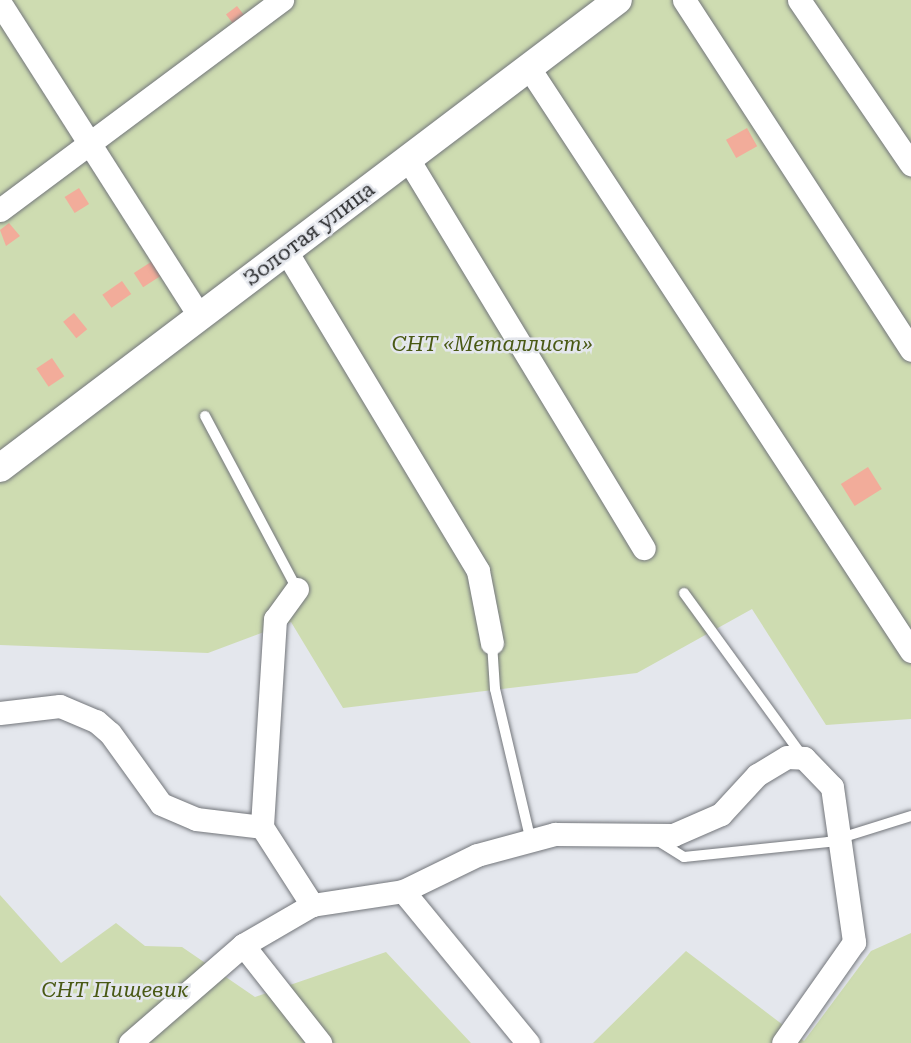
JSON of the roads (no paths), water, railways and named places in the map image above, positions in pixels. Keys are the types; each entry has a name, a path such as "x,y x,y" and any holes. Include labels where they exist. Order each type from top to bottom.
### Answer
{"street":[{"path":"0,209 282,0"},
{"name":"Золотая улица","path":"0,468 618,0"},
{"path":"684,0 911,350"},
{"path":"799,0 911,164"},
{"path":"0,3 200,317"},
{"path":"529,68 911,651"},
{"path":"408,159 644,548"},
{"path":"286,251 478,571 492,643"},
{"path":"297,589 275,619 262,827 312,905"},
{"path":"0,713 60,706 96,720 110,733 161,804 196,819 262,827"},
{"path":"130,1043 243,945 312,905 403,891 477,855 555,834 673,835 721,814 757,775 786,757 804,758 832,787 854,942 783,1043"},
{"path":"403,891 528,1043"},
{"path":"243,945 320,1043"}],"lane":[{"path":"205,416 297,589"},
{"path":"684,593 804,758"},
{"path":"492,643 495,689 531,841"},
{"path":"649,835 684,858 839,838 911,816"}],"park label":[{"name":"СНТ «Металлист»","path":"492,344"},
{"name":"СНТ Пищевик","path":"115,990"}]}
